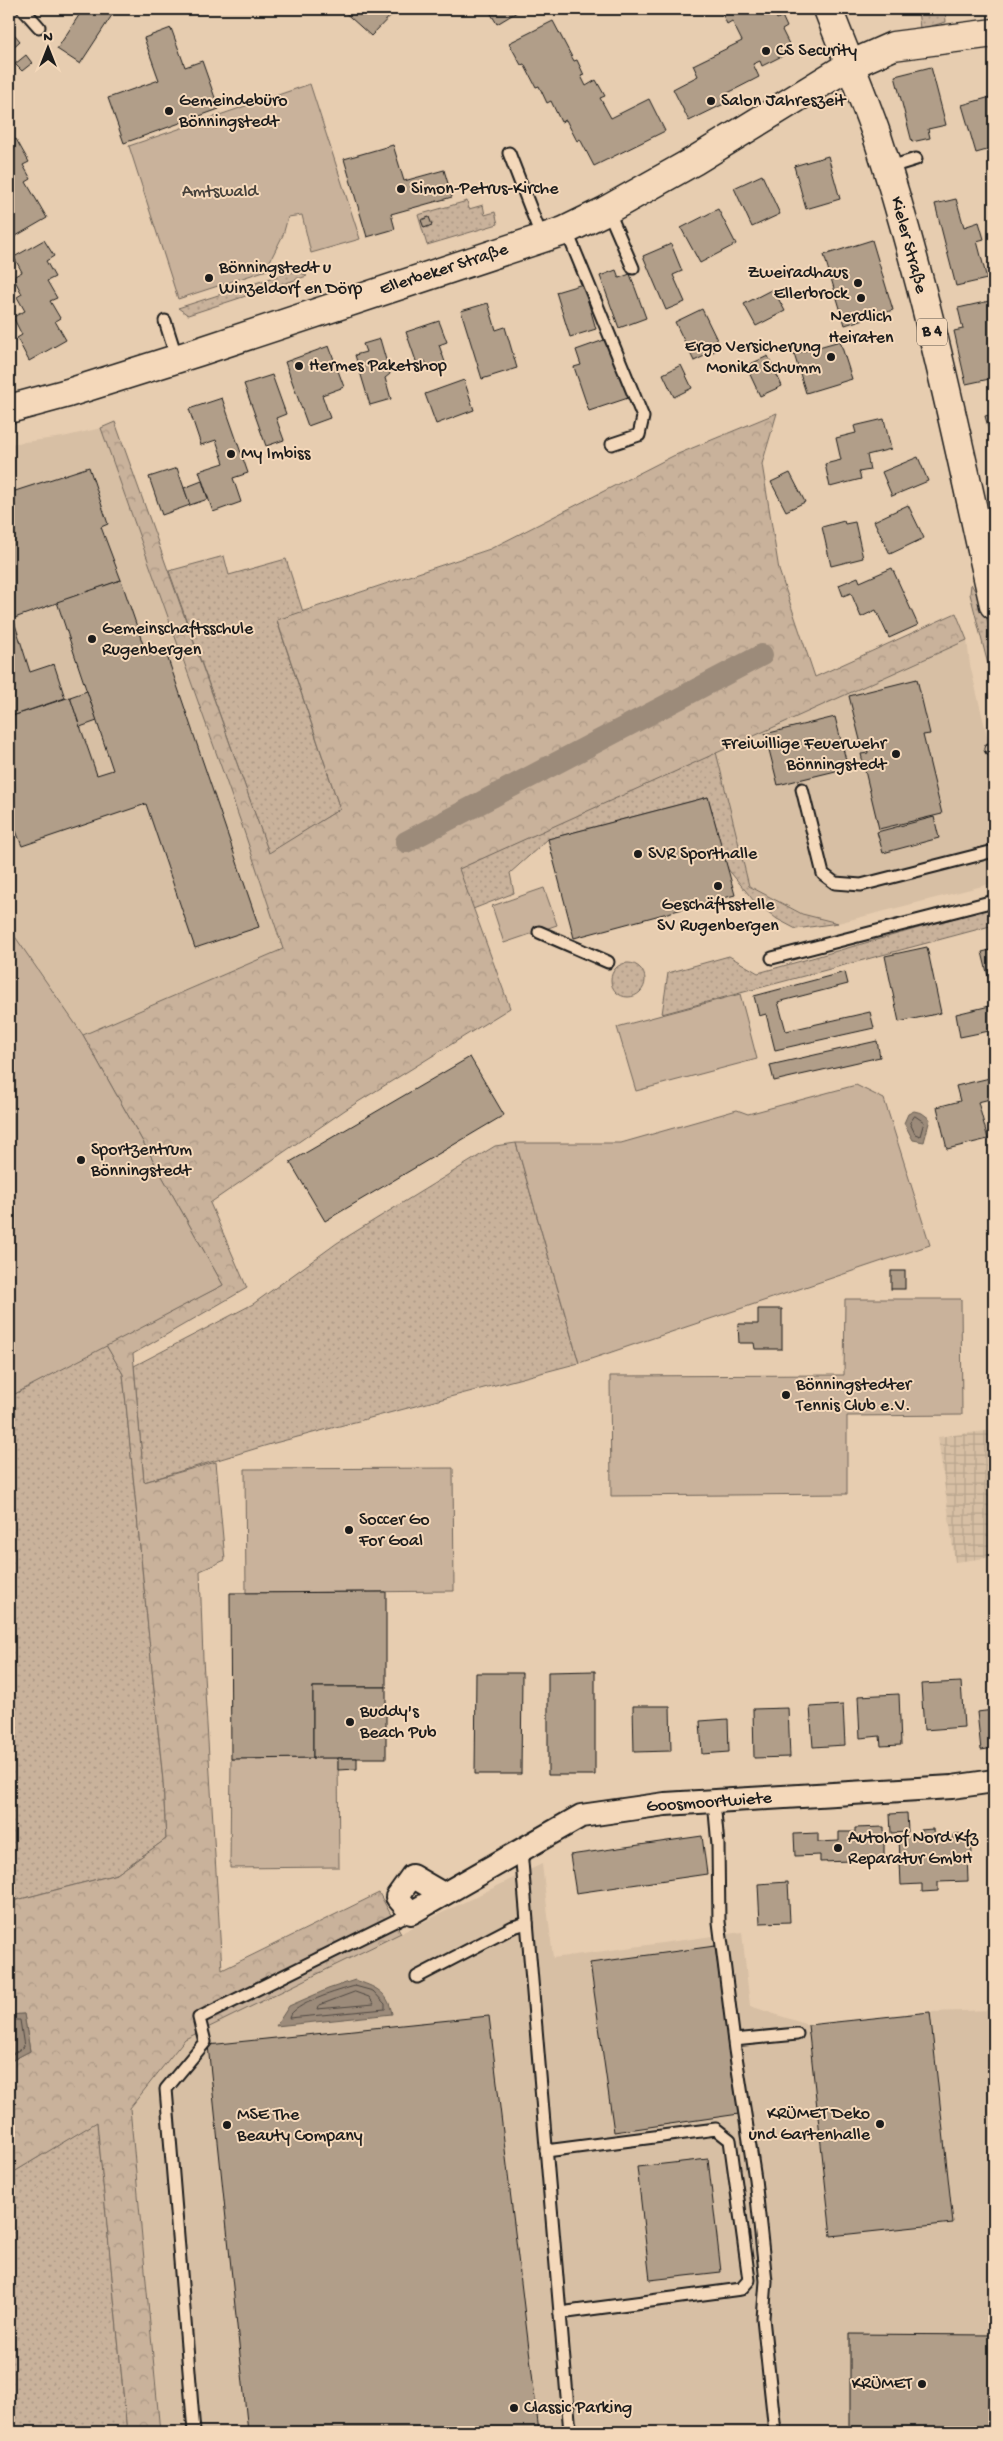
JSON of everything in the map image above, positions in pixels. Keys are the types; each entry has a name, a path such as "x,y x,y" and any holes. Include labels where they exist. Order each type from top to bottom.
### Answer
{"main road":[{"name":"Kieler Straße","path":"828,9 887,168 934,341 994,605"},
{"name":"Ellerbeker Straße","path":"9,409 177,359 553,235 608,210 694,161 850,65 893,46 994,33"}],"street":[{"name":"Goosmoortwiete","path":"411,1912 582,1816 665,1804 952,1787 994,1781"},
{"path":"411,1912 397,1897 412,1876 443,1894"}],"lane":[{"path":"23,9 39,28"},
{"path":"509,153 553,235 572,244 643,418 639,435 612,444"},
{"path":"887,168 916,159"},
{"path":"608,210 633,268"},
{"path":"165,322 177,359"},
{"path":"802,789 823,874 836,883 861,885 994,851"},
{"path":"772,958 994,901"},
{"path":"539,932 608,962"},
{"path":"714,1801 718,1844 719,1922 734,2040 755,2179 766,2281 763,2318 775,2432"},
{"path":"521,1850 570,2432"},
{"path":"194,2432 166,2089 205,2042 199,2018 411,1912"},
{"path":"417,1977 513,1927 527,1923"},
{"path":"734,2040 797,2034"},
{"path":"546,2151 716,2129 730,2140 748,2280 741,2290 560,2313"}],"shaded area":[{"name":"Gemeinschaftsschule Rugenbergen","path":"101,428 245,834 283,949 83,1035 9,928 9,444 63,437"},
{"path":"967,640 970,665 994,765 994,883 838,923 802,914 749,886 716,752"},
{"path":"994,1430 994,1557 955,1562 938,1437"},
{"path":"542,1864 553,1958 742,1932 750,2006 808,2025 930,2012 994,2010 994,2432 160,2432 130,2108 185,2039"}],"green space":[{"path":"918,9 945,9 946,22 920,29"},
{"name":"Amtswald","path":"310,84 360,239 311,253 302,215 288,217 283,235 267,267 270,269 178,299 129,146"},
{"path":"467,201 469,209 483,205 485,215 495,212 498,224 427,245 418,215"},
{"path":"296,270 307,276 188,315 178,308"},
{"path":"777,413 762,464 779,570 815,677 956,613 967,640 459,869 510,1008 345,1110 210,1203 247,1288 133,1354 144,1482 216,1462 225,1560 200,1571 203,1659 222,1970 379,1893 401,1933 185,2039 130,2108 160,2432 127,2432 97,2122 9,2175 9,2062 30,2051 24,2014 9,2015 9,1902 117,1874 166,1839 163,1781 123,1374 106,1345 223,1285 83,1035 283,949 245,834 101,428 115,422 269,853 340,809 277,620 490,549 673,456"},
{"path":"224,556 229,575 286,559 303,612 277,621 340,809 269,854 169,571"},
{"path":"971,584 988,622 992,648 994,688 970,594"},
{"path":"716,752 749,886 802,914 838,923 796,929 777,919 754,901 727,868 708,797 548,839 510,873 514,893 473,909 458,869"},
{"path":"544,888 557,925 504,943 492,906"},
{"path":"994,907 994,925 662,1014 668,973 729,956 758,973"},
{"name":"Sportzentrum Bönningstedt","path":"9,928 83,1035 223,1285 9,1397"},
{"path":"628,963 640,968 645,980 640,992 628,997 616,992 611,980 616,968"},
{"path":"740,994 757,1059 636,1091 617,1027"},
{"path":"856,1085 884,1099 930,1245 579,1363 516,1143 621,1143 737,1110 748,1114"},
{"path":"516,1143 579,1363 271,1444 144,1482 134,1366 253,1304 337,1243 495,1146"},
{"name":"Bönningstedter Tennis Club e.V.","path":"845,1299 961,1299 962,1415 847,1416 847,1494 611,1496 610,1376 844,1375"},
{"path":"106,1345 123,1374 163,1781 166,1839 117,1874 9,1902 9,1397"},
{"name":"Soccer Go For Goal","path":"453,1468 454,1591 246,1593 245,1469"},
{"path":"338,1758 339,1867 230,1868 231,1759"},
{"path":"97,2121 127,2432 9,2432 9,2175"}],"water":[{"path":"914,1111 922,1113 930,1119 924,1142 913,1140 904,1123 908,1114"},
{"path":"355,1980 369,1985 384,1995 392,2014 276,2026 289,2006 328,1989"},
{"path":"24,2014 30,2051 9,2062 9,2015"}],"building":[{"path":"83,9 116,9 80,64 57,49"},
{"path":"341,9 397,9 371,36"},
{"path":"488,9 522,9 497,24"},
{"path":"720,9 772,9 777,19 782,16 787,27 782,30 789,44 781,48 784,55 762,66 760,61 753,64 759,77 726,94 730,101 689,121 673,89 698,76 693,65 742,41 732,21 727,24"},
{"path":"553,21 574,61 577,60 584,75 581,76 586,86 596,80 605,96 600,98 611,118 649,99 665,131 594,166 580,139 577,141 566,120 561,122 551,101 547,103 539,86 536,87 524,64 521,65 509,43"},
{"path":"9,28 20,41 9,51"},
{"path":"171,28 185,67 202,61 219,109 124,143 108,98 159,80 144,38"},
{"path":"26,55 32,63 22,71 15,64"},
{"path":"931,67 946,125 928,129 930,138 912,142 895,76"},
{"path":"994,96 994,148 976,153 962,105"},
{"path":"16,139 29,162 23,165 31,179 26,182 47,218 9,240 9,143"},
{"name":"Simon-Petrus-Kirche","path":"393,145 404,181 444,170 452,197 391,214 395,229 367,237 344,159"},
{"path":"828,156 840,199 806,209 794,166"},
{"path":"762,175 780,214 752,227 734,188"},
{"path":"956,199 964,227 979,222 984,239 977,241 987,279 956,286 935,204"},
{"path":"718,209 736,244 700,263 681,228"},
{"path":"429,217 432,225 424,228 421,220"},
{"path":"44,240 54,256 46,261 55,277 47,281 57,298 50,301 60,318 55,321 66,340 29,361 17,338 22,335 13,317 25,311 17,297 22,294 13,277 22,272 14,257"},
{"name":"Zweiradhaus Ellerbrock","path":"872,240 893,310 845,325 824,255"},
{"path":"671,244 682,271 673,275 685,302 666,310 643,256"},
{"path":"616,270 619,278 630,274 646,318 619,328 600,276"},
{"path":"583,284 596,329 570,337 556,292"},
{"path":"773,289 785,311 756,326 744,304"},
{"path":"994,300 994,378 966,384 954,331 963,329 958,308"},
{"path":"488,303 496,330 505,327 517,368 482,379 461,311"},
{"path":"702,309 721,348 694,361 675,322"},
{"path":"439,321 447,342 439,345 446,365 429,371 425,361 417,364 406,332"},
{"path":"380,339 390,374 385,378 391,399 370,405 355,355 366,352 363,344"},
{"path":"607,339 628,398 589,411 574,367 581,365 576,350"},
{"path":"840,341 852,379 806,393 794,354"},
{"path":"329,346 344,387 322,395 330,418 308,426 285,362"},
{"path":"768,356 782,386 760,396 746,366"},
{"path":"681,365 692,388 674,397 663,374"},
{"path":"272,375 286,414 276,418 284,440 266,446 244,384"},
{"path":"464,380 474,410 436,424 425,394"},
{"name":"My Imbiss","path":"222,398 248,473 233,478 241,502 213,512 199,471 224,463 216,440 201,445 189,409"},
{"path":"994,414 994,444 993,444 985,416"},
{"path":"884,419 891,449 867,455 870,470 859,472 861,479 830,487 825,464 841,460 836,438 856,433 854,426"},
{"path":"918,457 928,481 892,496 882,472"},
{"path":"89,467 108,524 101,527 121,580 9,620 9,493"},
{"path":"177,468 190,505 162,515 149,477"},
{"path":"790,473 805,502 786,511 771,482"},
{"path":"202,481 208,499 190,505 184,488"},
{"path":"908,505 924,538 890,554 874,521"},
{"path":"844,521 845,524 855,522 863,558 831,566 822,527"},
{"path":"892,568 918,625 889,638 876,610 861,617 851,593 843,596 839,585 858,577 860,582"},
{"path":"121,580 147,656 165,650 259,927 195,948 146,804 22,846 16,831 9,833 9,717 70,697 97,775 113,770 57,602"},
{"path":"13,618 30,672 54,664 65,698 9,717 9,620"},
{"name":"Freiwillige Feuerwehr Bönningstedt","path":"917,679 930,734 923,735 942,814 879,829 861,754 868,753 867,747 862,748 849,696"},
{"path":"87,691 97,721 80,727 70,697"},
{"path":"835,717 848,768 778,785 765,734"},
{"name":"SVR Sporthalle","path":"708,797 735,895 574,938 548,839"},
{"path":"934,817 939,838 883,853 877,832"},
{"path":"927,947 941,1013 899,1022 885,956"},
{"path":"994,949 994,1001 982,952"},
{"path":"845,972 848,984 778,1002 786,1031 870,1012 874,1028 775,1050 766,1014 759,1016 754,996"},
{"path":"994,1005 994,1030 960,1037 956,1014"},
{"path":"877,1041 880,1057 774,1081 770,1065"},
{"path":"470,1057 504,1115 325,1221 290,1162"},
{"path":"994,1077 994,1098 978,1102 988,1139 947,1149 937,1107 960,1101 956,1086"},
{"path":"891,1271 905,1271 905,1289 891,1289"},
{"path":"758,1309 782,1309 782,1349 755,1349 754,1343 739,1343 738,1324 758,1324"},
{"path":"386,1592 386,1687 313,1687 313,1758 231,1759 230,1593"},
{"path":"595,1671 595,1775 548,1775 548,1672"},
{"path":"476,1673 522,1673 521,1774 475,1774"},
{"path":"961,1682 964,1727 924,1730 921,1684"},
{"name":"Buddy's Beach Pub","path":"313,1687 386,1687 386,1758 313,1758"},
{"path":"899,1694 901,1745 881,1746 880,1736 860,1738 858,1696"},
{"path":"843,1705 845,1745 813,1747 810,1707"},
{"path":"633,1706 670,1706 671,1751 634,1752"},
{"path":"788,1708 790,1757 754,1758 753,1709"},
{"path":"994,1710 994,1748 981,1750 977,1712"},
{"path":"728,1719 729,1752 702,1754 700,1721"},
{"path":"338,1758 357,1758 357,1769 338,1770"},
{"path":"907,1813 908,1832 891,1833 890,1814"},
{"path":"884,1827 884,1860 820,1862 820,1855 795,1856 794,1834 818,1833 818,1842 839,1841 839,1832 855,1832 855,1828"},
{"path":"933,1829 934,1840 954,1839 954,1834 971,1833 972,1853 967,1854 968,1881 938,1882 938,1891 922,1892 922,1884 901,1885 899,1837 920,1836 920,1830"},
{"path":"702,1836 707,1874 576,1893 570,1855"},
{"path":"788,1882 790,1922 760,1923 758,1884"},
{"path":"715,1946 739,2114 614,2132 590,1963"},
{"name":"KRÜMET Deko und Gartenhalle","path":"930,2012 953,2223 831,2236 808,2025"},
{"path":"489,2016 539,2432 248,2432 208,2045"},
{"path":"708,2159 721,2272 650,2280 637,2167"},
{"name":"KRÜMET","path":"850,2334 994,2335 994,2432 850,2432"}],"waterway":[{"path":"406,842 762,655"}],"place":[{"name":"CS Security","path":"766,51"},
{"name":"Salon Jahreszeit","path":"711,101"},
{"name":"Gemeindebüro Bönningstedt","path":"169,111"},
{"name":"Simon-Petrus-Kirche","path":"401,189"},
{"name":"Bönningstedt u Winzeldorf en Dörp","path":"209,278"},
{"name":"Zweiradhaus Ellerbrock","path":"858,283"},
{"name":"Nerdlich Heiraten","path":"861,298"},
{"name":"Ergo Versicherung Monika Schumm","path":"831,357"},
{"name":"Hermes Paketshop","path":"299,366"},
{"name":"My Imbiss","path":"231,454"},
{"name":"Gemeinschaftsschule Rugenbergen","path":"92,639"},
{"name":"Freiwillige Feuerwehr Bönningstedt","path":"896,754"},
{"name":"SVR Sporthalle","path":"638,854"},
{"name":"Geschäftsstelle SV Rugenbergen","path":"718,886"},
{"name":"Sportzentrum Bönningstedt","path":"81,1160"},
{"name":"Bönningstedter Tennis Club e.V.","path":"786,1395"},
{"name":"Soccer Go For Goal","path":"349,1530"},
{"name":"Buddy's Beach Pub","path":"350,1722"},
{"name":"Autohof Nord Kfz Reparatur GmbH","path":"838,1848"},
{"name":"KRÜMET Deko und Gartenhalle","path":"880,2124"},
{"name":"MSE The Beauty Company","path":"227,2125"},
{"name":"KRÜMET","path":"922,2384"},
{"name":"Classic Parking","path":"514,2408"}]}
